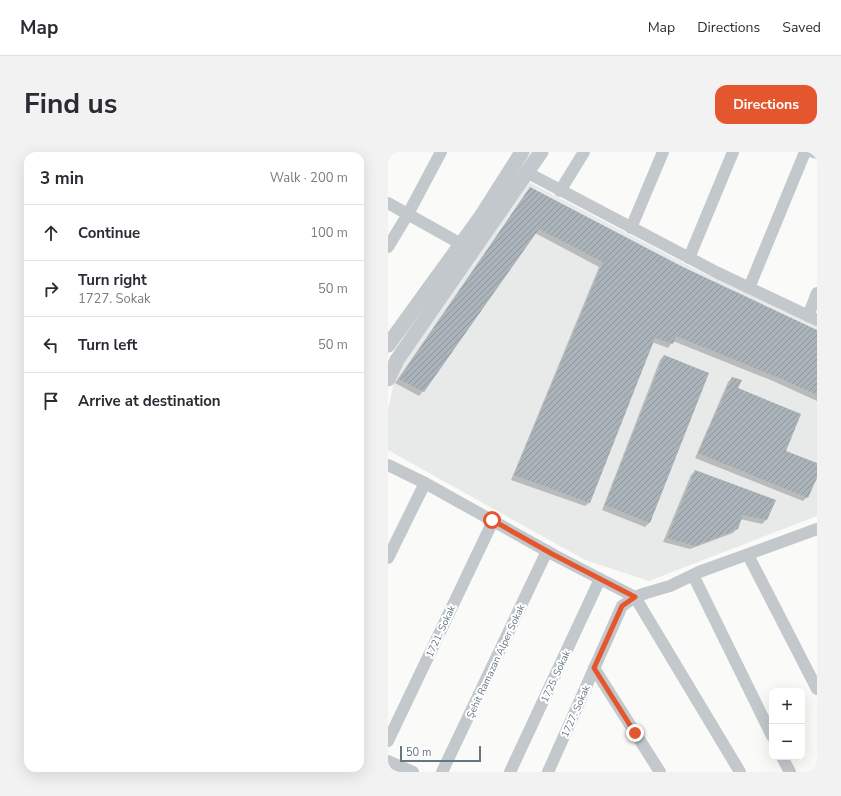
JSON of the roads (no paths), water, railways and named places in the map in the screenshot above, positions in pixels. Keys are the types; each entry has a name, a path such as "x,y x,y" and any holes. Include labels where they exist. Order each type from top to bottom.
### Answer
{"street":[{"path":"388,247 408,214 441,152"},
{"path":"388,345 480,218 522,152"},
{"path":"388,379 392,360 528,173 541,152"},
{"path":"560,191 584,152"},
{"path":"631,228 663,152"},
{"path":"689,258 733,152"},
{"path":"749,288 804,152"},
{"path":"813,152 817,154"},
{"path":"528,173 689,258 813,318 817,293"},
{"path":"388,203 461,244"},
{"path":"388,465 425,483 547,551 635,597 740,772"},
{"path":"388,558 425,483"},
{"name":"1721. Sokak","path":"388,741 492,520"},
{"path":"635,597 646,592 670,586 693,575 748,554 815,534"},
{"name":"Şehit Ramazan Alper Sokak","path":"442,772 547,551"},
{"path":"748,554 817,690"},
{"path":"693,575 769,730"},
{"name":"1725. Sokak","path":"510,772 600,579"},
{"name":"1727. Sokak","path":"548,772 622,606 635,597"},
{"path":"594,668 660,772"},
{"path":"388,760 413,772"},
{"path":"784,760 790,772"}]}
